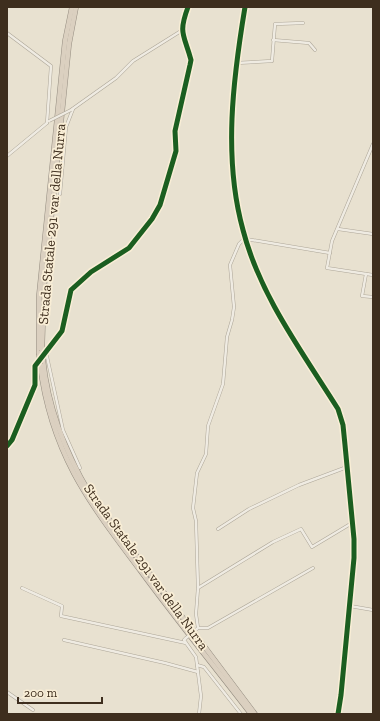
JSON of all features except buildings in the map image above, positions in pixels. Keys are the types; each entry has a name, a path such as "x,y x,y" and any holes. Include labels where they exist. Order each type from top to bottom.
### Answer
{"highway":[{"name":"Strada Statale 291 var della Nurra","path":"42,352 38,333 41,273 65,41 72,7"},
{"name":"Strada Statale 291 var della Nurra","path":"76,7 69,44 45,279 41,362 45,401 63,452 82,490 159,595 250,714"},
{"name":"Strada Statale 291 var della Nurra","path":"41,362 56,426 67,454 86,488 108,520 255,714"}],"street":[{"path":"7,446 12,440 36,385 35,366 42,352 62,331 71,290 93,271 129,248 160,205 176,151 175,132 191,60 181,31 188,7"},
{"path":"245,7 233,90 233,167 237,202 245,238 277,311 338,409 342,425 347,467 354,558 342,696 338,714"},
{"path":"236,62 272,61 273,40 276,24 303,23"},
{"path":"7,156 48,122 72,109 116,78 133,61 181,31"},
{"path":"7,33 51,66 48,122"},
{"path":"273,40 309,43 315,50"},
{"path":"60,194 66,127 72,109"},
{"path":"373,144 338,229 327,268 373,275"},
{"path":"338,229 373,234"},
{"path":"245,238 330,253"},
{"path":"198,628 196,614 198,588 196,521 193,508 197,473 206,454 208,426 223,384 226,337 232,320 234,307 230,265 238,244 245,238"},
{"path":"366,274 362,296 373,297"},
{"path":"42,352 63,430 80,468"},
{"path":"218,529 248,509 299,485 347,467"},
{"path":"198,588 273,542 301,529 312,547 352,523"},
{"path":"199,714 200,696 196,657 184,640 198,628 208,628 313,568"},
{"path":"22,588 62,606 61,616 186,644"},
{"path":"350,606 373,610"},
{"path":"64,640 198,672"},
{"path":"197,665 204,667 241,714"},
{"path":"7,692 33,710"}],"cycle path":[{"path":"7,446 12,440 35,385 35,366 62,331 71,290 91,272 129,248 152,219 160,205 176,151 175,131 191,60 183,34 183,23 188,7"},
{"path":"245,7 237,62 232,118 233,175 243,230 260,278 271,301 338,409 343,425 354,539 354,558 338,714"}]}
